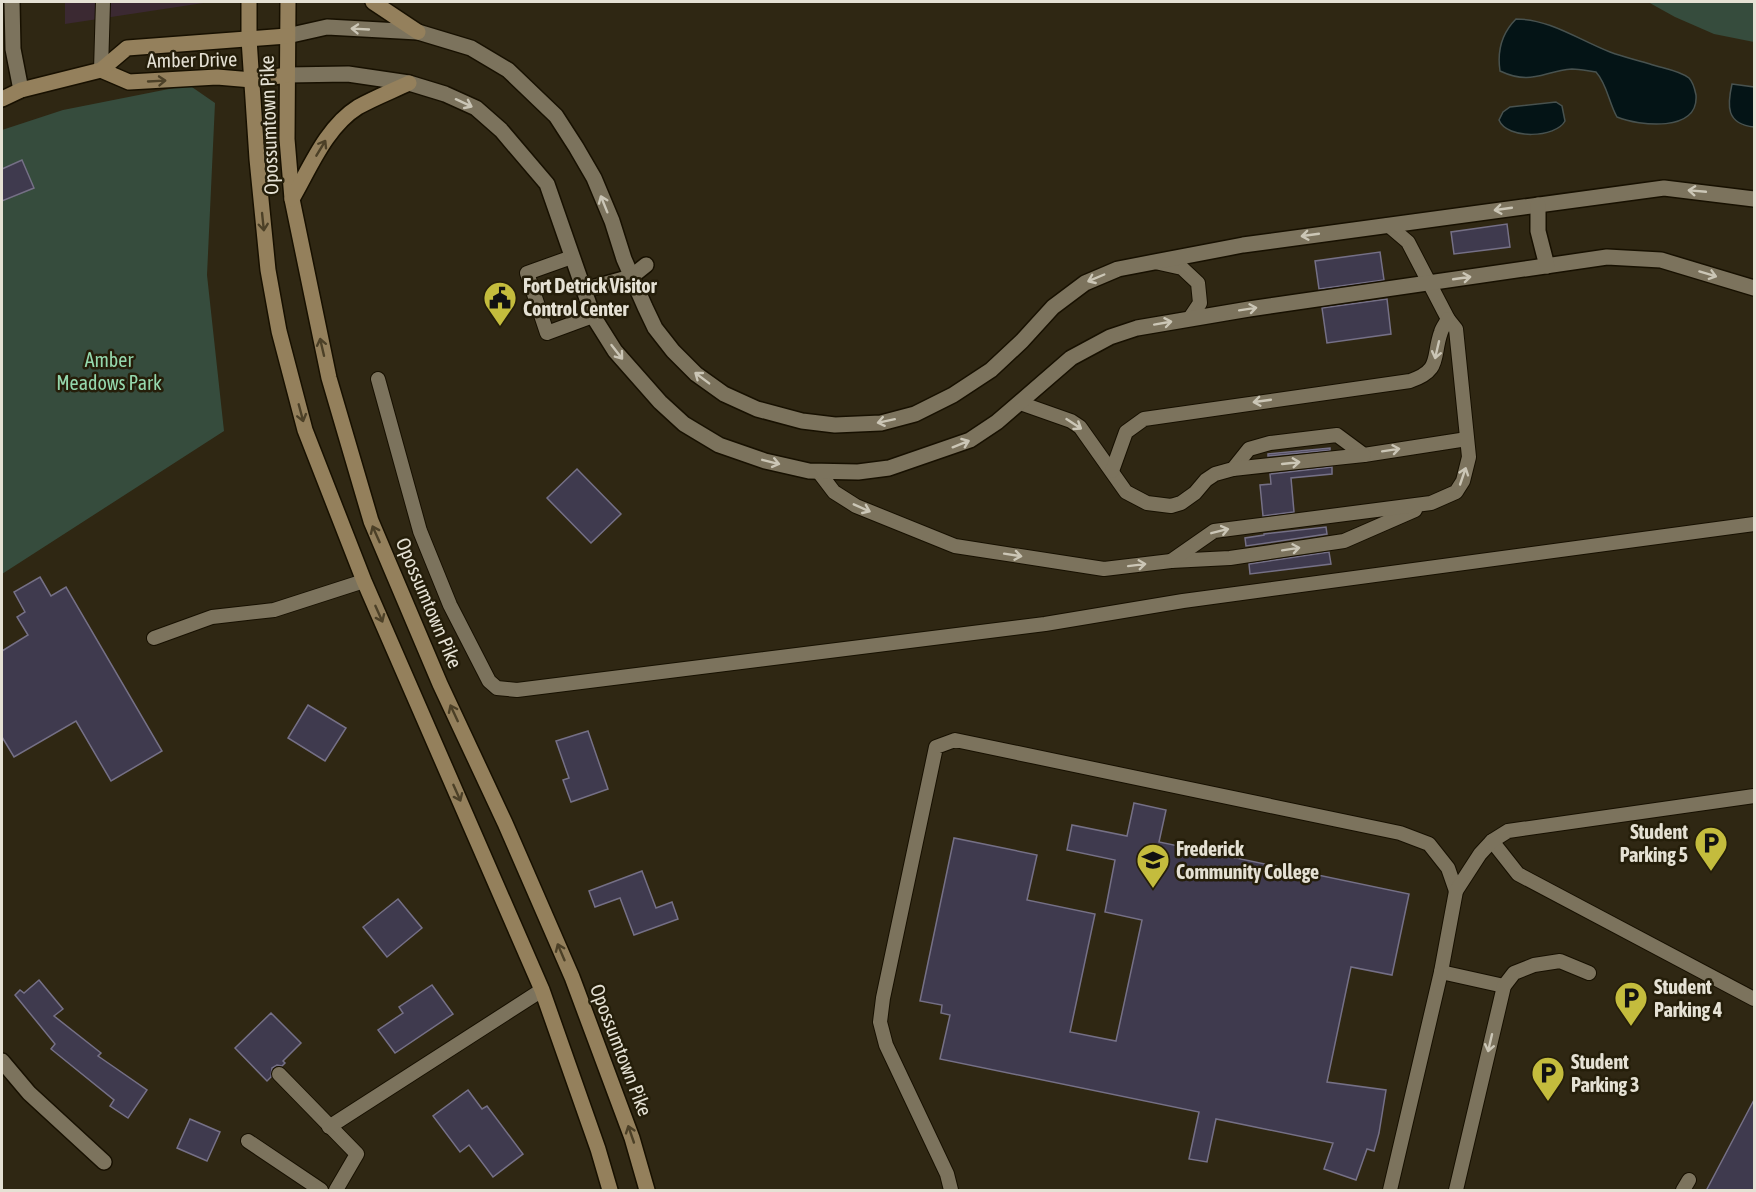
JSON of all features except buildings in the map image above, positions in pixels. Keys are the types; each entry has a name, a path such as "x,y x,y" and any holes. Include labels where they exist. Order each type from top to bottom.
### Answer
{"main road":[{"name":"Opossumtown Pike","path":"249,2 256,159 267,259 279,331 305,430 364,581 542,990 598,1149 610,1191"},
{"name":"Opossumtown Pike","path":"288,2 287,139 292,199 329,378 371,521 440,684 505,823 572,977 632,1138 647,1191"},
{"path":"373,2 418,32"},
{"name":"Amber Drive","path":"2,99 21,90 101,70 127,48 287,36"},
{"name":"Amber Drive","path":"101,70 129,82 217,77 252,80 287,75"},
{"path":"292,199 324,142 340,122 356,108 409,83"}],"street":[{"path":"12,2 6,26 21,90"},
{"path":"287,36 327,27 418,32 471,48 508,70 556,116 594,178 631,277 655,328 672,351 696,374 724,394 757,409 802,421 835,425 881,423 915,414 953,396 991,370 1053,307 1085,283 1118,269 1243,245 1664,188 1755,199"},
{"path":"287,75 348,74 409,83 445,94 476,108 501,130 547,184 593,316 615,351 660,402 684,424 719,445 765,461 818,471 858,472 889,468 970,440 997,422 1071,358 1110,337 1137,328 1190,318 1607,257 1661,260 1755,288"},
{"path":"1538,205 1538,231 1547,266"},
{"path":"584,290 631,277 646,266"},
{"path":"2,1061 28,1093 104,1162"}],"lane":[{"path":"101,70 103,2"},
{"path":"818,471 834,492 856,506 956,546 1104,569 1170,561 1230,558 1344,541 1456,492 1463,482 1469,457 1456,329 1448,319 1408,242 1388,225"},
{"path":"572,257 527,273 547,333 593,316"},
{"path":"1152,262 1182,268 1198,283 1200,303 1190,318"},
{"path":"1112,471 1126,432 1144,418 1421,378 1434,364 1441,332 1448,319"},
{"path":"378,379 420,531 450,605 489,681 497,688 517,690 1045,624 1195,600 1755,524"},
{"path":"1020,403 1071,421 1080,427 1126,492 1147,503 1171,506 1181,503 1195,493 1206,480 1215,474 1233,469 1467,439"},
{"path":"1233,469 1249,448 1270,443 1337,435 1364,454"},
{"path":"1170,561 1214,531 1431,503"},
{"path":"154,638 212,617 274,610 364,581"},
{"path":"951,1191 947,1174 886,1045 880,1022 883,998 936,747 956,740 1400,832 1430,844 1448,868 1456,891"},
{"path":"1390,1191 1441,972 1456,891 1480,854 1492,841 1508,831 1755,796"},
{"path":"1492,841 1518,874 1755,999"},
{"path":"1456,1191 1504,986 1514,973 1534,965 1560,961 1589,973"},
{"path":"1441,972 1504,986"},
{"path":"329,1127 542,990"},
{"path":"279,1074 357,1154 336,1191"},
{"path":"248,1141 321,1191"}],"shaded area":[{"path":"65,2 210,2 65,24"},
{"path":"1516,19 1541,22 1610,52 1685,75 1690,80 1696,95 1694,107 1688,116 1678,121 1666,124 1639,123 1617,117 1603,82 1596,72 1572,69 1521,77 1500,71 1499,56 1502,43 1507,30"},
{"path":"1732,84 1754,87 1754,127 1733,118 1729,106"},
{"path":"1556,102 1562,106 1565,121 1552,131 1521,134 1511,131 1499,120 1503,112 1510,107"}],"green space":[{"path":"1648,2 1754,2 1754,42 1714,34"},
{"name":"Amber Meadows Park","path":"189,85 215,103 207,275 224,431 2,574 2,130 63,110"}],"place":[{"name":"Fort Detrick Visitor Control Center","path":"500,327"},
{"name":"Student Parking 5","path":"1711,872"},
{"name":"Frederick Community College","path":"1153,889"},
{"name":"Student Parking 4","path":"1631,1027"},
{"name":"Student Parking 3","path":"1548,1102"}]}
